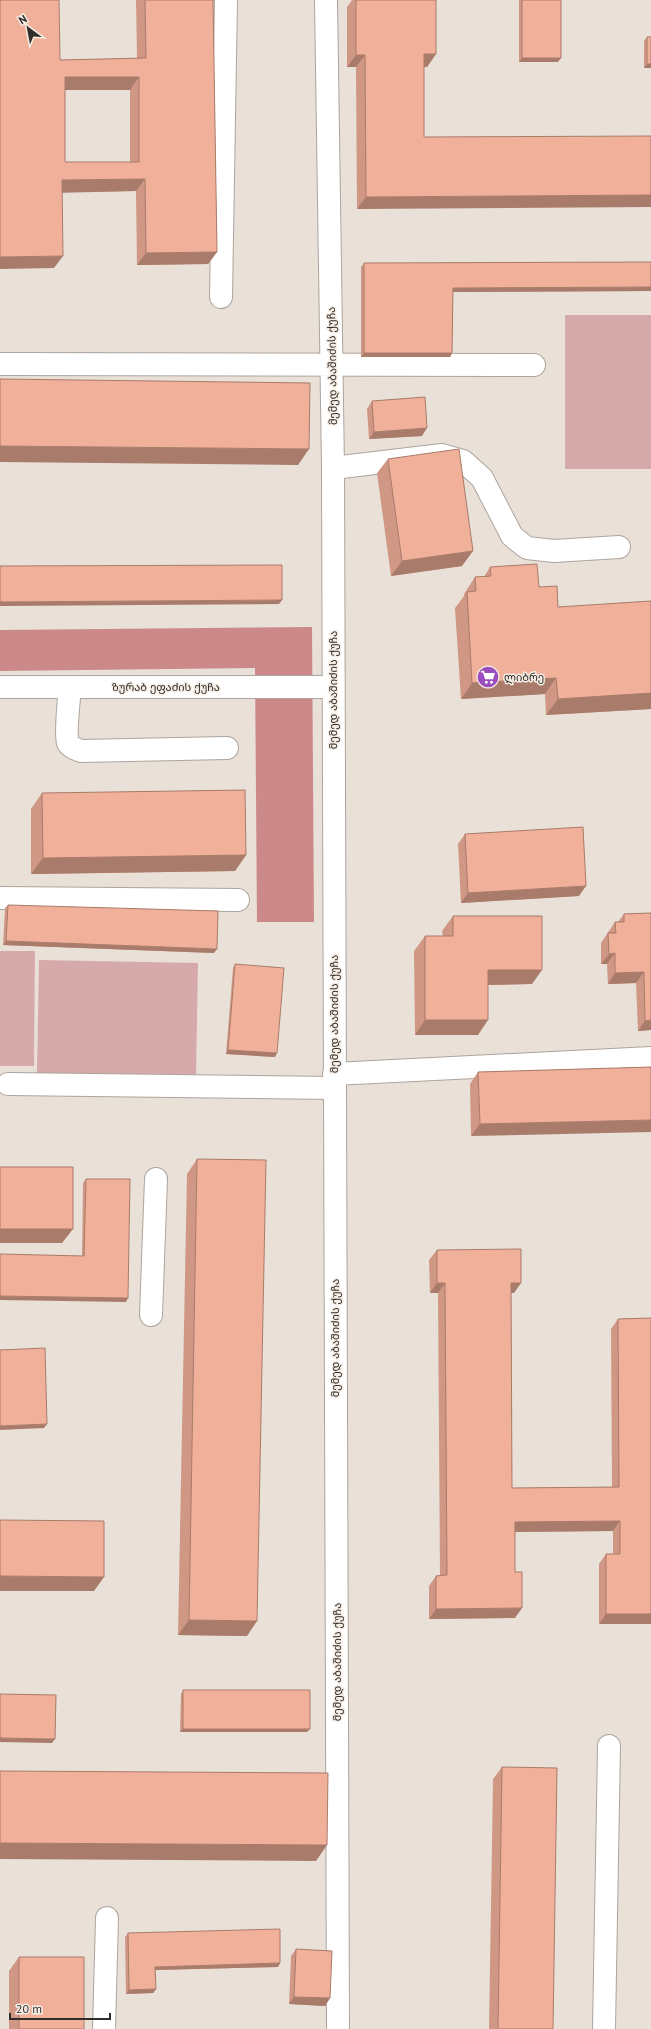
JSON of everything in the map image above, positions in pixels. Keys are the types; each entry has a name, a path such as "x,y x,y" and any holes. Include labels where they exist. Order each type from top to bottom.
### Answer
{"street":[{"path":"221,297 226,0"},
{"name":"მემედ აბაშიძის ქუჩა","path":"326,0 333,468 338,2029"},
{"path":"0,364 534,365"},
{"path":"333,468 442,455 463,461 482,478 512,536 527,548 554,551 619,548"},
{"name":"ზურაბ ეფაძის ქუჩა","path":"0,687 333,687"},
{"path":"70,688 67,738 72,748 81,751 228,748"},
{"path":"0,898 238,900"},
{"path":"8,1084 334,1081 651,1058"},
{"path":"152,1315 156,1179"},
{"path":"604,2029 608,1746"},
{"path":"104,2029 107,1918"}],"shaded area":[{"path":"565,315 651,315 651,469 565,469"},
{"path":"312,627 314,922 257,922 255,668 0,671 0,630"},
{"path":"0,951 35,951 34,1066 0,1066"},
{"path":"39,960 198,963 196,1076 37,1073"}],"building":[{"path":"0,0 59,0 60,60 146,58 145,0 213,0 217,252 146,253 145,179 62,180 63,256 0,257","holes":["65,77 139,77 139,162 65,162"]},
{"path":"356,0 436,0 436,54 424,54 424,137 651,136 651,195 366,197 365,55 356,55"},
{"path":"522,0 561,0 561,58 522,58"},
{"path":"647,37 651,37 651,64 647,64"},
{"path":"651,262 651,287 453,288 452,353 364,353 364,263"},
{"path":"0,379 310,383 309,449 0,446"},
{"path":"425,397 427,428 374,432 372,401"},
{"path":"459,449 473,551 402,561 388,459"},
{"path":"537,564 539,587 557,586 558,607 651,601 651,693 558,699 556,678 472,683 467,592 476,591 475,577 491,576 490,567"},
{"path":"282,565 282,600 0,602 0,566"},
{"path":"245,790 246,855 43,858 42,793"},
{"path":"583,827 586,886 468,893 465,834"},
{"path":"8,905 218,911 217,949 6,941"},
{"path":"651,913 651,1020 645,1021 644,972 615,973 615,953 609,954 608,933 616,933 615,922 624,922 624,914"},
{"path":"453,916 542,916 542,970 488,970 488,1020 425,1020 425,936 453,936"},
{"path":"235,964 284,968 277,1053 228,1050"},
{"path":"651,1067 651,1120 480,1124 478,1072"},
{"path":"197,1159 266,1160 257,1621 189,1620"},
{"path":"0,1167 73,1167 73,1229 0,1229"},
{"path":"86,1179 130,1179 128,1298 0,1296 0,1254 84,1256"},
{"path":"521,1249 521,1283 511,1283 512,1488 619,1487 618,1319 651,1318 651,1614 606,1614 606,1554 620,1554 620,1521 515,1522 515,1572 522,1572 522,1608 436,1609 436,1576 447,1575 445,1283 437,1283 437,1250"},
{"path":"45,1348 47,1424 0,1426 0,1350"},
{"path":"0,1520 104,1521 104,1577 0,1576"},
{"path":"183,1690 310,1690 310,1729 183,1729"},
{"path":"0,1694 56,1695 55,1739 0,1738"},
{"path":"502,1767 557,1768 553,2029 498,2029"},
{"path":"0,1771 328,1773 327,1845 0,1843"},
{"path":"280,1929 280,1963 155,1967 156,1989 129,1990 128,1933"},
{"path":"296,1949 332,1951 330,1998 294,1997"},
{"path":"19,1957 84,1957 84,2029 19,2029"}],"place":[{"name":"ლიბრე","path":"488,677"}]}
